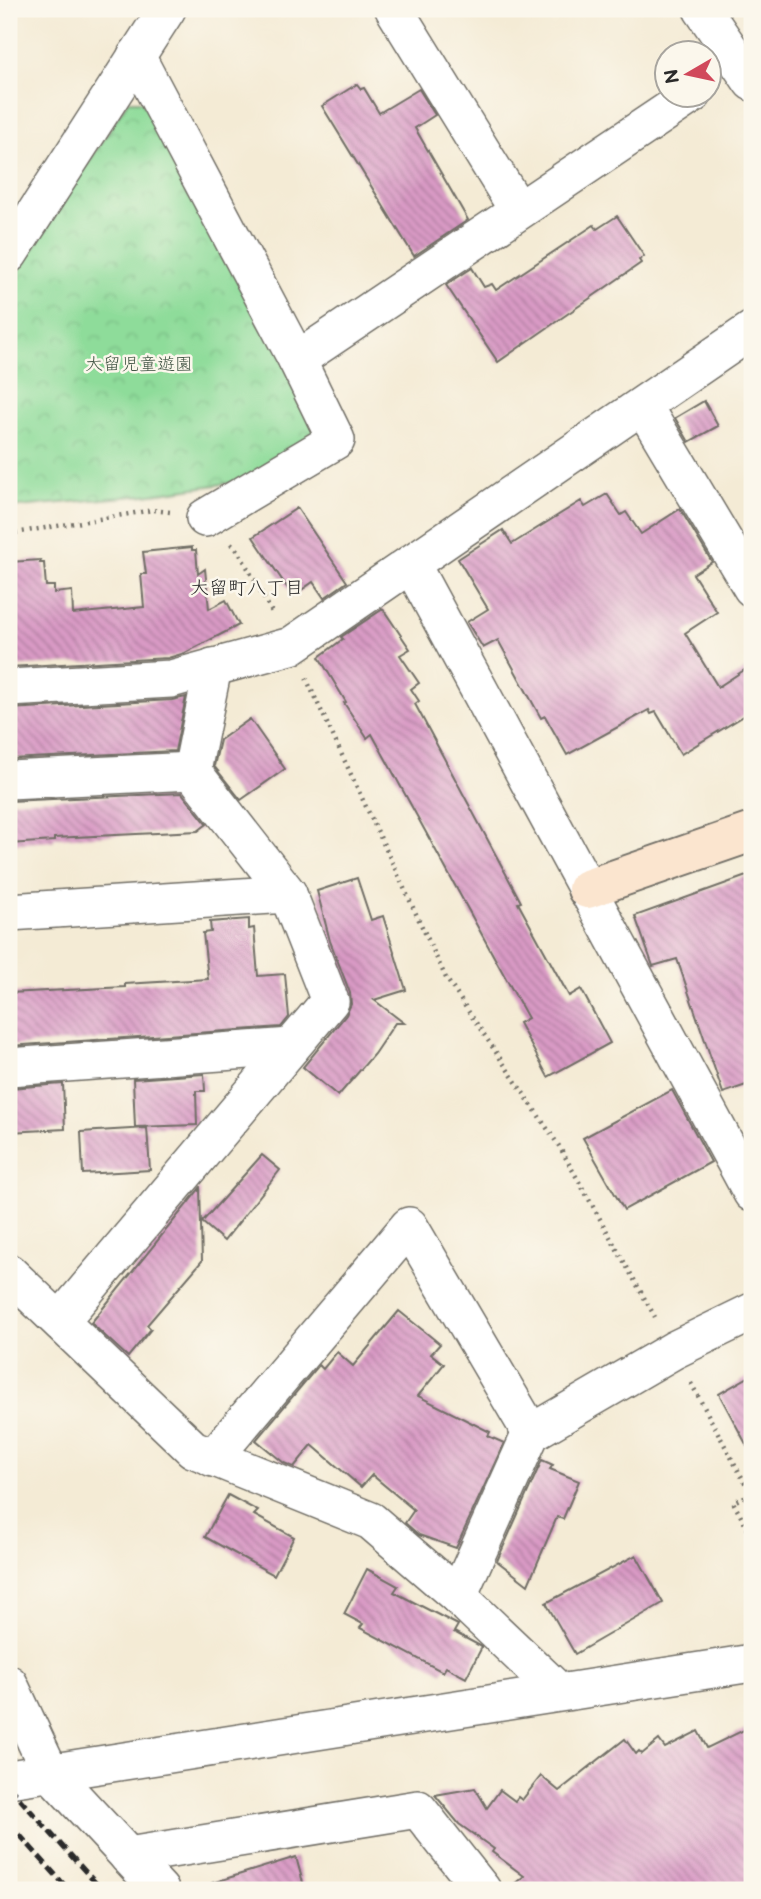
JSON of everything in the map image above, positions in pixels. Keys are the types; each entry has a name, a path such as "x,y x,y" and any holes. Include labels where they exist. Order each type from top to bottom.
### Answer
{"street":[{"path":"9,254 167,9"},
{"path":"394,9 518,210"},
{"path":"702,9 746,73 722,80"},
{"path":"136,56 297,360 336,440 205,518"},
{"path":"297,360 672,108"},
{"path":"9,688 171,679 291,646 752,330"},
{"path":"643,406 752,588"},
{"path":"411,564 752,1194"},
{"path":"60,1321 330,1001 288,894 192,771 213,667"},
{"path":"9,780 192,771"},
{"path":"587,889 752,832"},
{"path":"9,912 288,894"},
{"path":"9,1067 291,1047"},
{"path":"213,1458 409,1226 531,1433"},
{"path":"9,1273 194,1449 371,1521 458,1596 559,1692"},
{"path":"458,1596 531,1433 674,1350 752,1312"},
{"path":"9,1779 752,1663"},
{"path":"9,1685 50,1772 160,1890"},
{"path":"128,1856 418,1809 482,1890"}],"path":[{"path":"9,534 153,510 205,518 239,552 291,646 446,978 559,1146 674,1350 751,1494 733,1502 752,1536"}],"green space":[{"name":"大留児童遊園","path":"128,101 142,101 319,423 314,441 244,481 145,495 9,508 9,286"}],"building":[{"path":"357,84 361,89 364,88 379,113 419,89 435,115 415,128 468,220 414,256 322,106"},
{"path":"617,216 644,256 639,260 641,263 498,362 446,285 472,268 484,287 492,284 496,290 594,225 597,229"},
{"path":"704,401 718,426 689,442 675,418"},
{"path":"607,494 621,515 626,512 641,534 680,509 712,562 693,574 717,612 685,633 718,687 752,665 752,711 681,754 656,712 651,714 649,710 567,755 545,716 541,718 498,640 483,648 467,622 488,609 458,559 503,530 512,544 581,501 585,507"},
{"path":"297,508 347,582 324,598 313,582 293,596 253,537"},
{"path":"192,547 192,550 196,550 198,574 205,569 209,609 226,600 239,625 185,653 168,658 9,667 9,562 41,560 40,563 44,563 46,586 54,586 54,593 72,591 73,614 144,607 141,574 146,574 143,552"},
{"path":"383,609 410,649 400,655 419,683 411,689 419,701 415,704 521,902 518,903 569,996 581,989 610,1043 548,1077 519,1023 528,1018 372,734 367,738 319,657 343,639 341,637"},
{"path":"186,697 175,751 9,759 9,709"},
{"path":"250,719 285,769 241,800 214,766 220,740"},
{"path":"182,793 207,824 198,831 54,838 54,841 9,844 9,801"},
{"path":"752,874 752,1083 723,1093 677,959 653,966 635,916"},
{"path":"357,878 371,920 383,916 406,990 374,1000 404,1023 395,1023 374,1054 338,1096 303,1067 346,1015 351,1004 350,993 330,941 317,891"},
{"path":"249,919 249,929 254,928 258,976 285,974 289,1017 281,1027 9,1046 9,993 125,987 125,984 208,979 203,933 211,932 210,922"},
{"path":"204,1074 205,1091 196,1091 197,1125 135,1127 133,1079"},
{"path":"63,1084 65,1129 9,1132 9,1088"},
{"path":"672,1090 711,1162 624,1210 583,1138"},
{"path":"147,1128 150,1170 83,1174 81,1132"},
{"path":"262,1155 280,1170 224,1241 202,1222"},
{"path":"200,1188 202,1261 147,1325 151,1329 128,1357 91,1323"},
{"path":"399,1311 440,1344 431,1354 444,1364 418,1396 490,1432 488,1436 504,1443 456,1548 419,1535 405,1523 414,1510 372,1475 361,1487 312,1445 294,1467 284,1463 256,1440 319,1365 323,1369 337,1352 353,1366"},
{"path":"752,1375 752,1455 719,1394"},
{"path":"542,1460 553,1465 550,1469 579,1481 563,1519 557,1517 528,1585 497,1561"},
{"path":"228,1495 258,1511 254,1515 294,1537 274,1575 205,1537"},
{"path":"636,1555 663,1603 575,1654 546,1603"},
{"path":"367,1569 398,1586 394,1592 458,1625 454,1632 482,1647 466,1678 446,1667 443,1672 360,1628 363,1624 344,1614"},
{"path":"752,1726 752,1890 507,1890 524,1876 492,1852 494,1849 459,1824 435,1795 475,1788 487,1808 500,1790 515,1801 518,1797 522,1800 541,1776 559,1791 625,1739 636,1754 639,1751 642,1754 659,1740 665,1748 698,1731 707,1748"},
{"path":"296,1857 305,1890 213,1890 212,1883"}],"railway":[{"path":"9,1787 102,1890"},
{"path":"9,1823 69,1890"}],"district":[{"name":"大留町八丁目","path":"247,587"}]}
